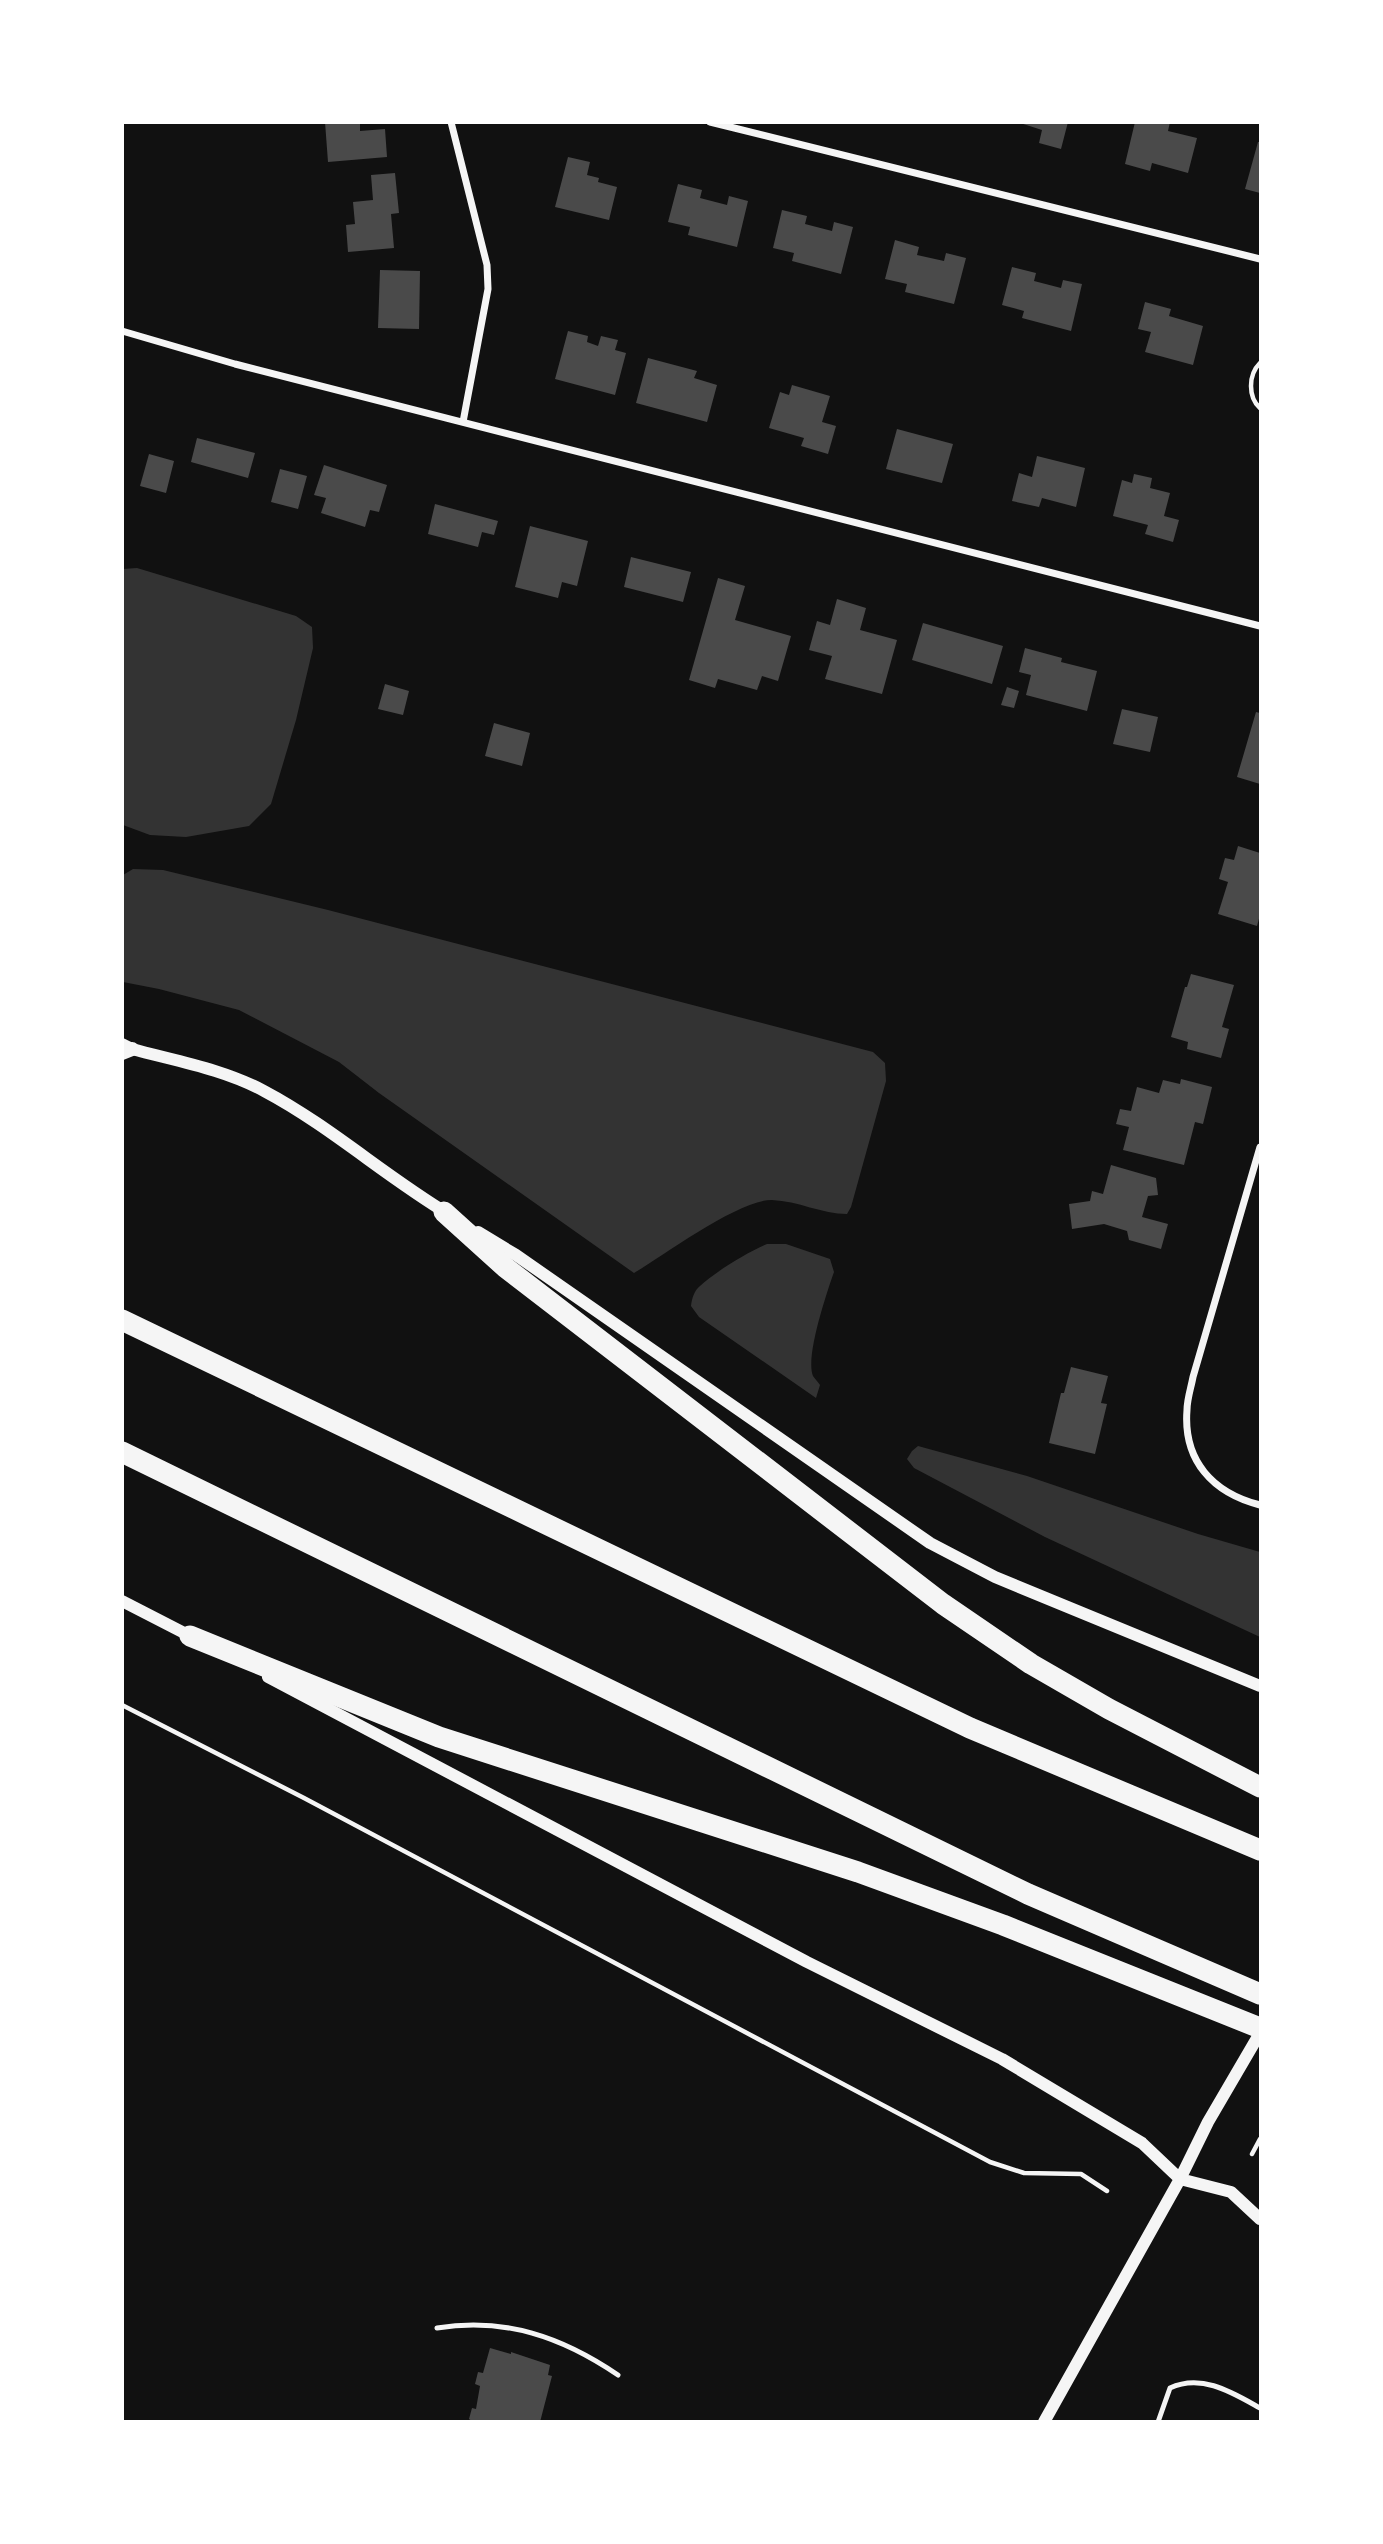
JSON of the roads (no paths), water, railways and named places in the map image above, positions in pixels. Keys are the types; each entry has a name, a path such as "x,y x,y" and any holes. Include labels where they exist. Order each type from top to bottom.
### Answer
{"highway":[{"path":"444,1212 506,1268 943,1604 1031,1664 1109,1709 1261,1787"},
{"path":"122,1320 970,1728 1261,1850"},
{"path":"122,1452 1028,1894 1261,1994"},
{"path":"190,1636 439,1737 858,1872 1003,1925 1261,2028"}],"street":[{"path":"451,122 487,265 488,289 463,422"},
{"path":"710,122 1261,259"},
{"path":"122,331 235,364 1261,626"},
{"path":"126,1049 227,1074 263,1090 330,1132 444,1212 516,1255 930,1543 995,1577 1261,1686"},
{"path":"1261,1147 1193,1377 1186,1411 1190,1449 1203,1473 1240,1500 1261,1505"},
{"path":"122,1601 807,1962 1002,2059 1142,2143 1180,2179 1231,2192 1261,2219"},
{"path":"1044,2421 1180,2179 1208,2122 1261,2033"}],"lane":[{"path":"437,2328 466,2323 501,2325 561,2342 618,2375"},
{"path":"1158,2421 1170,2388 1184,2382 1222,2387 1261,2408"}]}
